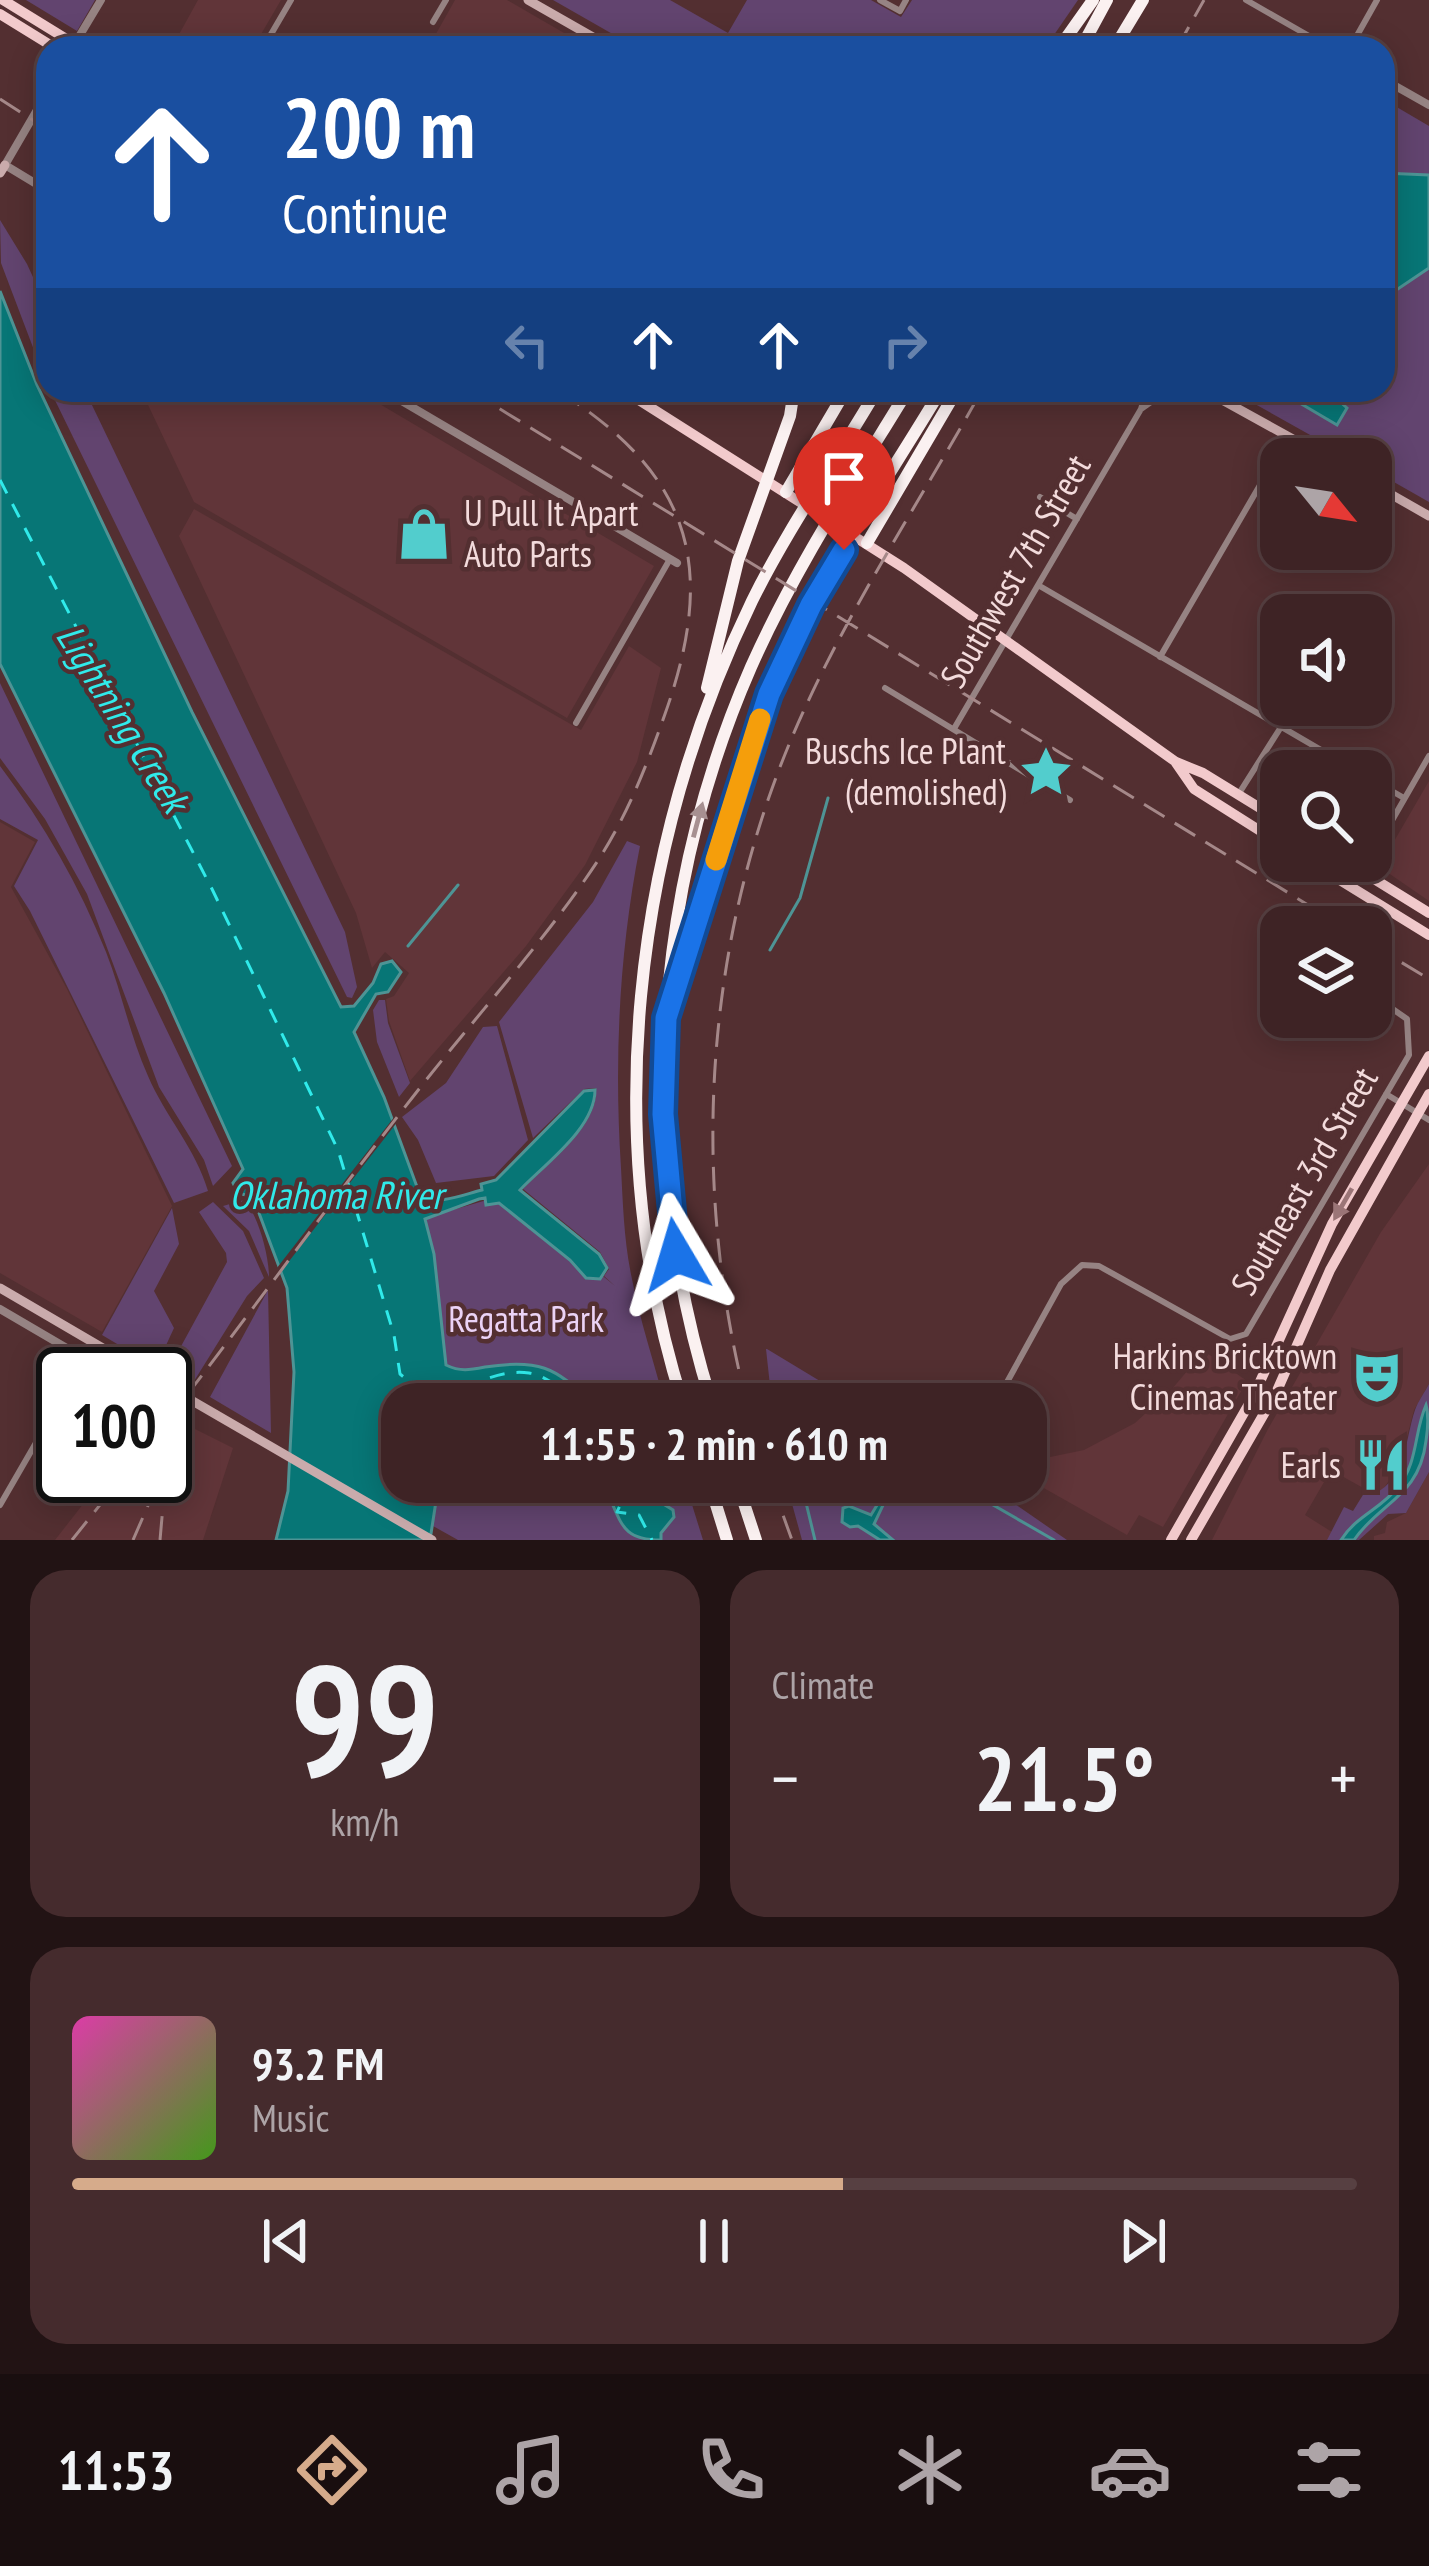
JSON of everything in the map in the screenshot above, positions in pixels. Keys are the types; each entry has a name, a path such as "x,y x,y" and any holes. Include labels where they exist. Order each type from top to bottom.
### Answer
{"highway":[{"path":"1068,36 1093,0"},
{"path":"1088,36 1107,0"},
{"path":"1123,36 1143,0"},
{"path":"677,1383 644,1220 637,1057 642,981 655,887 725,607 792,402"},
{"path":"786,492 839,402"},
{"path":"697,733 754,597 871,402"},
{"path":"707,1383 684,1295 667,1188 666,1018 677,916 690,853 739,698 797,576 901,402"},
{"path":"666,1018 751,745 781,666 819,591 934,402"},
{"path":"864,541 950,402"},
{"path":"716,1503 727,1540"},
{"path":"744,1503 756,1540"}],"main road":[{"path":"3,0 58,36"},
{"path":"529,0 591,36"},
{"path":"0,14 36,36"},
{"path":"642,402 864,541 1176,762 1203,772 1260,808"},
{"path":"1229,402 1292,438"},
{"path":"1392,495 1429,516"},
{"path":"1176,762 1193,789 1260,831"},
{"path":"1238,795 1244,821"},
{"path":"1343,882 1429,934"},
{"path":"1391,882 1429,913"},
{"path":"1171,1540 1253,1397 1324,1238 1429,1056"},
{"path":"1191,1540 1276,1393 1330,1270 1424,1116 1429,1094"},
{"path":"0,1288 101,1347"},
{"path":"192,1400 432,1540"}],"street":[{"path":"83,36 100,0"},
{"path":"270,36 291,0"},
{"path":"433,22 446,0"},
{"path":"880,0 900,11 906,0"},
{"path":"1246,0 1309,36"},
{"path":"1357,36 1377,0"},
{"path":"1395,86 1429,105"},
{"path":"36,111 2,169 36,185"},
{"path":"403,402 674,561 576,723"},
{"path":"1141,410 1143,402"},
{"name":"Southwest 7th Street","path":"955,727 1141,410 1152,402"},
{"path":"1160,657 1288,436"},
{"path":"1040,497 1077,518"},
{"path":"1038,586 1321,750"},
{"path":"885,688 1070,800"},
{"path":"1238,795 1281,727"},
{"path":"1392,820 1429,756"},
{"path":"1392,792 1404,799"},
{"path":"1353,888 1356,882"},
{"name":"Southeast 3rd Street","path":"1007,1383 1061,1284 1082,1265 1099,1266 1230,1339 1246,1334 1409,1055 1407,1019 1392,1009"},
{"path":"1386,1094 1424,1116"},
{"path":"0,1309 65,1347"},
{"path":"0,1505 36,1443"}],"shaded area":[{"path":"198,0 281,0 260,36 178,36"},
{"path":"455,0 507,0 569,36 435,36"},
{"name":"U Pull It Apart Auto Parts","path":"147,402 376,402 654,566 567,718 194,502"},
{"path":"194,509 581,730 629,646 661,668 637,762 585,865 526,946 410,1081 386,999 394,996 409,973 385,952 372,968 356,913 179,536"},
{"path":"1429,781 1429,901 1392,876 1392,845"},
{"path":"0,822 35,842 11,887 67,989 172,1206 102,1332 0,1273"},
{"path":"1429,1164 1429,1384 1414,1410 1400,1464 1382,1491 1374,1494 1331,1470 1305,1515 1332,1532 1327,1540 1212,1540 1268,1429 1381,1232"},
{"path":"1204,1351 1247,1381 1163,1527 1139,1515 1127,1535 1047,1490 1047,1458 1084,1450 1135,1423"},
{"path":"192,1428 233,1448 203,1540 55,1540 84,1503 192,1503"},
{"path":"1429,1472 1429,1540 1374,1540 1385,1533 1387,1522 1406,1513"}],"green space":[{"path":"26,0 95,0 77,31"},
{"path":"553,0 670,0 728,33 747,0 871,0 901,17 912,0 1078,0 1053,36 616,36"},
{"path":"1395,106 1429,126 1429,502 1392,481 1392,438 1316,438 1251,402 1395,402"},
{"path":"0,220 36,284 36,355 1,263"},
{"path":"56,402 91,403 345,932 357,987 352,998 347,997"},
{"path":"0,683 232,1166 213,1186 204,1160 159,1087 87,894 45,819 0,758"},
{"path":"0,766 46,833 84,903 106,952 148,1076 208,1191 174,1203 14,886 38,840 0,819"},
{"name":"Regatta Park","path":"627,841 640,846 627,926 618,1087 627,1251 659,1383 443,1383 441,1317 425,1218 504,1195 615,1286 604,1276 609,1269 600,1252 523,1189 581,1130 595,1102 596,1088 584,1089 533,1138 499,1022 593,902"},
{"path":"379,1000 385,1000 388,1023 410,1083 399,1097 377,1042 373,1010"},
{"path":"497,1026 528,1140 494,1176 436,1183 418,1140 402,1117 446,1083 483,1027"},
{"path":"244,1200 262,1237 269,1277 249,1231 223,1206"},
{"path":"213,1202 243,1231 264,1278 247,1296 192,1384 192,1347 181,1347 227,1262 199,1212"},
{"path":"172,1208 179,1244 154,1291 174,1328 165,1347 122,1347 102,1335"},
{"path":"268,1290 271,1433 210,1397"},
{"path":"766,1349 823,1383 770,1383"},
{"path":"1429,1384 1429,1472 1406,1513 1388,1514 1359,1540 1327,1540 1344,1507 1353,1511 1366,1490 1374,1494 1393,1478 1415,1410"},
{"path":"436,1503 692,1503 703,1540 458,1540 433,1526"},
{"path":"792,1503 1013,1503 1067,1540 802,1540"}],"water":[{"path":"1395,174 1429,175 1429,268 1395,291"},
{"name":"Oklahoma River","path":"0,291 36,382 36,402 45,402 192,712 341,1007 354,1006 381,964 392,961 401,972 388,992 376,994 354,1032 420,1195 443,1200 482,1190 481,1184 496,1180 584,1091 595,1090 578,1131 520,1190 599,1254 607,1268 600,1279 586,1278 499,1203 486,1205 485,1198 425,1219 434,1254 446,1365 465,1370 532,1365 570,1383 381,1383 381,1503 436,1503 430,1540 276,1540 288,1491 294,1372 287,1288 253,1197 238,1193 233,1183 243,1169 164,993 0,664"},
{"path":"1298,402 1340,402 1347,408 1337,425"},
{"path":"1426,1405 1426,1441 1416,1475 1354,1540 1341,1540 1404,1478"},
{"path":"612,1503 662,1503 673,1510 674,1517 661,1540 638,1537 620,1520"},
{"path":"878,1503 884,1503 874,1524 893,1540 880,1540 842,1522 843,1508 849,1506 871,1515"}],"pier":[{"path":"395,1116 398,1121 276,1278 273,1273"}],"waterway":[{"path":"770,950 800,898 828,798"},
{"path":"408,946 458,885"},
{"path":"806,1503 815,1540"},
{"path":"990,1503 1054,1540"}],"ferry route":[{"path":"0,480 212,889 338,1150 394,1335 400,1374 414,1383"},
{"path":"475,1383 511,1373 535,1374 551,1383"},
{"path":"621,1503 617,1512 639,1515 652,1540"}],"railway":[{"path":"1184,36 1204,0"},
{"path":"0,99 36,122"},
{"path":"489,402 1310,906"},
{"path":"192,1387 381,1138 576,893 618,827 651,752 681,661 689,612 689,568 681,528 664,491 638,456 574,402"},
{"path":"742,1383 718,1238 713,1154 723,986 739,903 761,822 811,696 856,607 975,402"},
{"path":"1392,957 1429,979"},
{"path":"72,1540 101,1503"},
{"path":"133,1540 149,1503"},
{"path":"160,1540 163,1503"},
{"path":"779,1503 792,1540"}],"slow traffic":[{"path":"716,860 760,719"}],"place":[{"name":"U Pull It Apart Auto Parts","path":"424,534"},
{"name":"Buschs Ice Plant (demolished)","path":"1046,772"},
{"name":"Harkins Bricktown Cinemas Theater","path":"1377,1377"},
{"name":"Earls","path":"1381,1465"}],"route":[{"path":"676,1255 663,1114 666,1018 769,694 811,605 844,550"}],"water label":[{"name":"Lightning Creek","path":"123,718"}]}
